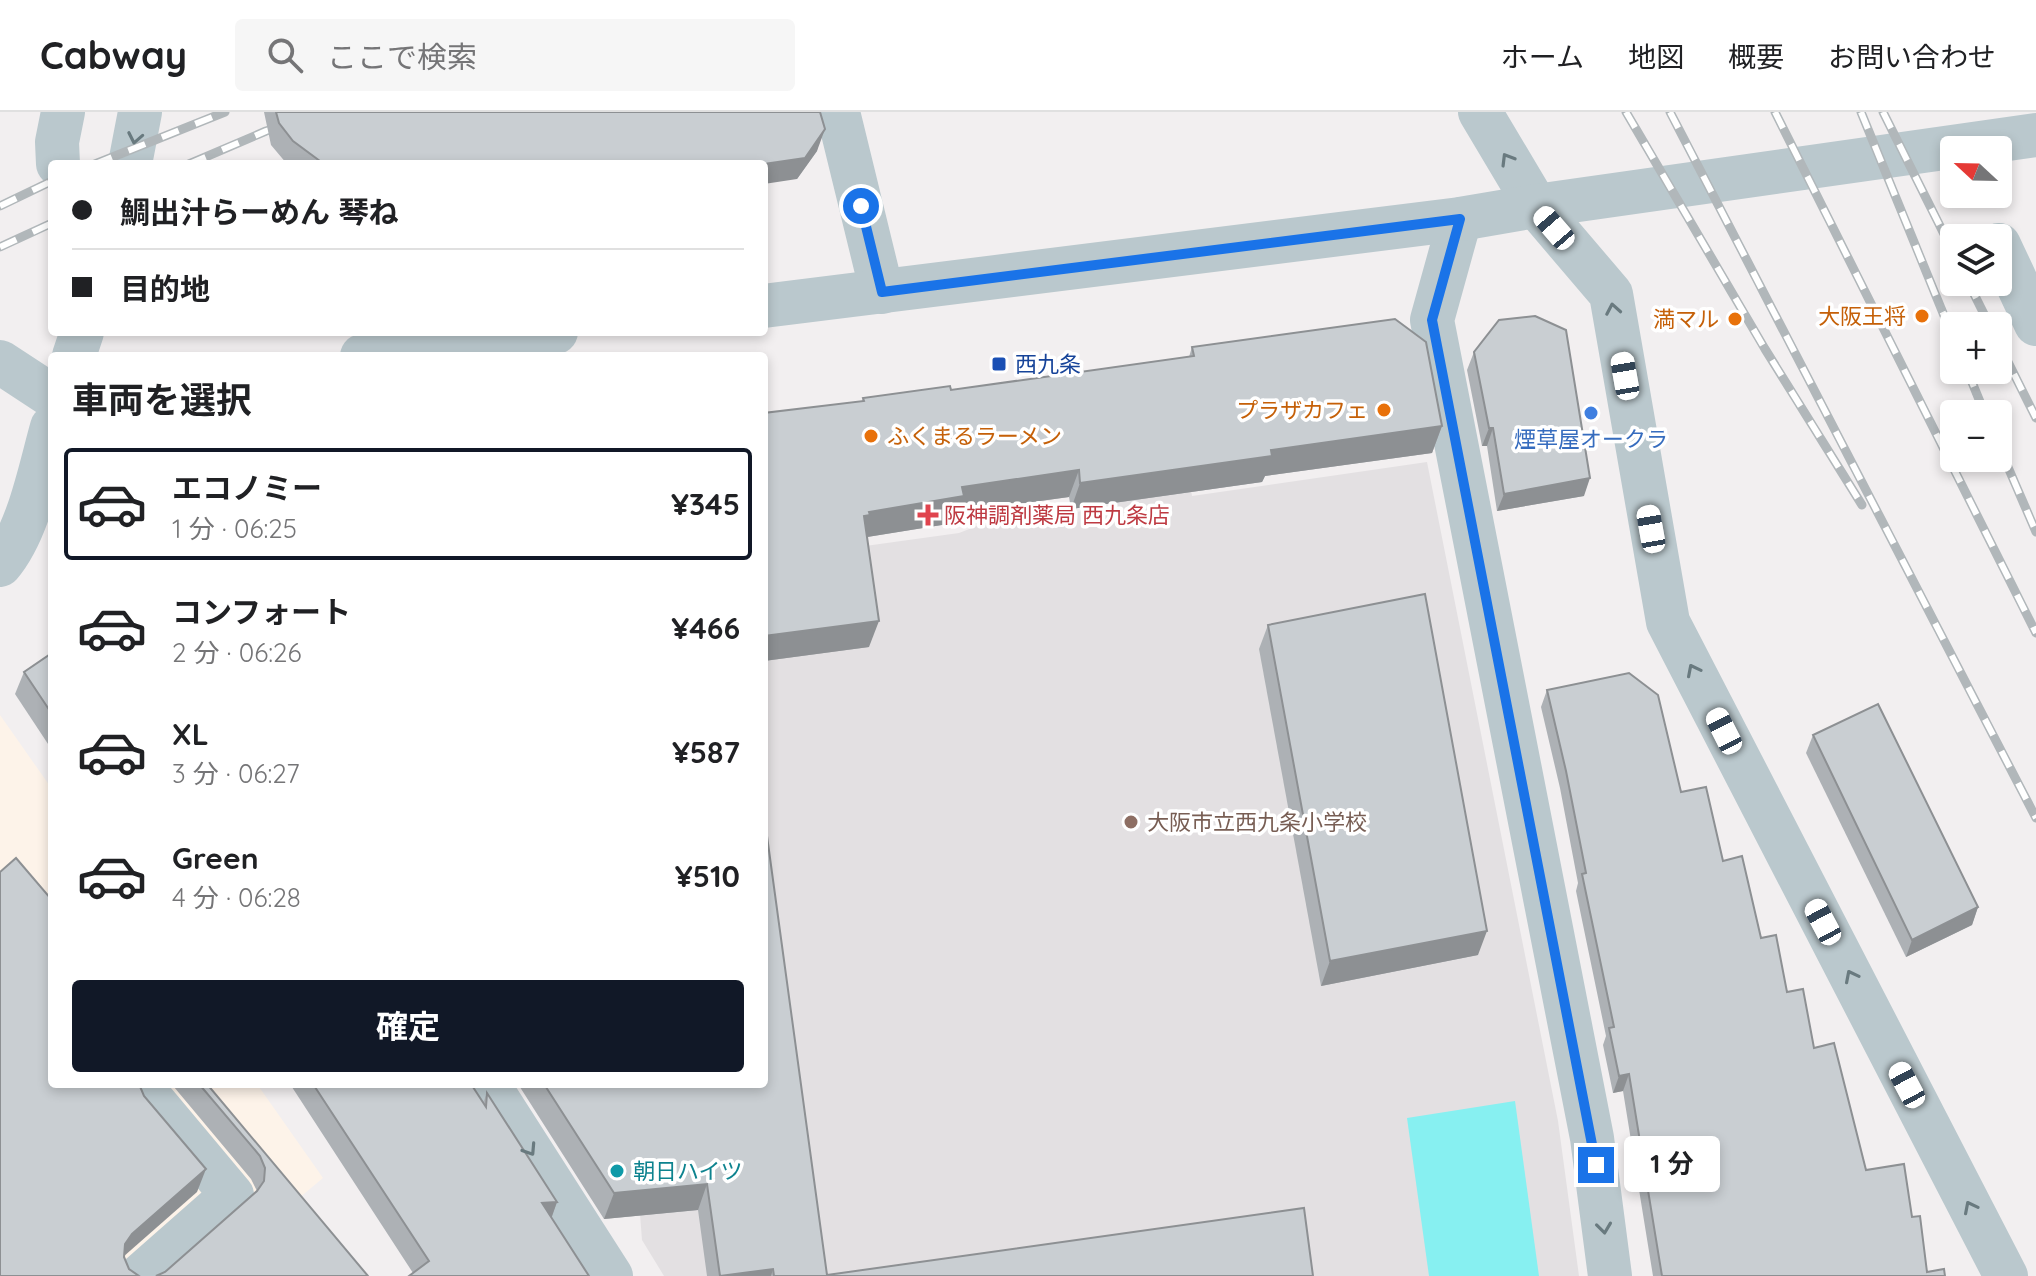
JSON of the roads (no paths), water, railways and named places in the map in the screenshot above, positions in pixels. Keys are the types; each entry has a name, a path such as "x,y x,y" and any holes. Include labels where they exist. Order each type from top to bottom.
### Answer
{"street":[{"path":"58,160 57,142 63,112"},
{"path":"131,160 140,112"},
{"path":"838,112 882,292"},
{"path":"1480,112 1536,206 1611,294 1668,622 2006,1276"},
{"path":"768,306 1460,219 2036,135"},
{"path":"1460,219 1432,320 1592,1138 1610,1276"},
{"path":"2012,273 2036,324"},
{"path":"394,352 524,336"},
{"path":"0,362 48,393"},
{"path":"0,565 11,553 32,498 48,441"},
{"path":"491,1088 611,1276"},
{"path":"140,1276 232,1195 155,1103"}],"water":[{"path":"1515,1101 1539,1276 1429,1276 1407,1118"}],"railway":[{"path":"105,160 225,112"},
{"path":"198,160 266,131 325,112"},
{"path":"1626,112 1765,349 1862,505"},
{"path":"1670,112 2036,818"},
{"path":"1775,112 2036,633"},
{"path":"1861,112 1943,312"},
{"path":"1883,112 1940,226"},
{"path":"0,206 48,183"},
{"path":"0,247 48,225"},
{"path":"1975,296 1983,312"},
{"path":"2012,370 2036,418"},
{"path":"1973,384 1979,400"},
{"path":"2010,472 2036,532"}],"place":[{"name":"大阪王将","path":"1922,316"},
{"name":"満マル","path":"1735,319"},
{"name":"西九条","path":"999,364"},
{"name":"プラザカフェ","path":"1384,410"},
{"name":"煙草屋オークラ","path":"1591,413"},
{"name":"ふくまるラーメン","path":"871,436"},
{"name":"阪神調剤薬局 西九条店","path":"928,515"},
{"name":"大阪市立西九条小学校","path":"1131,822"},
{"name":"朝日ハイツ","path":"617,1171"}]}
